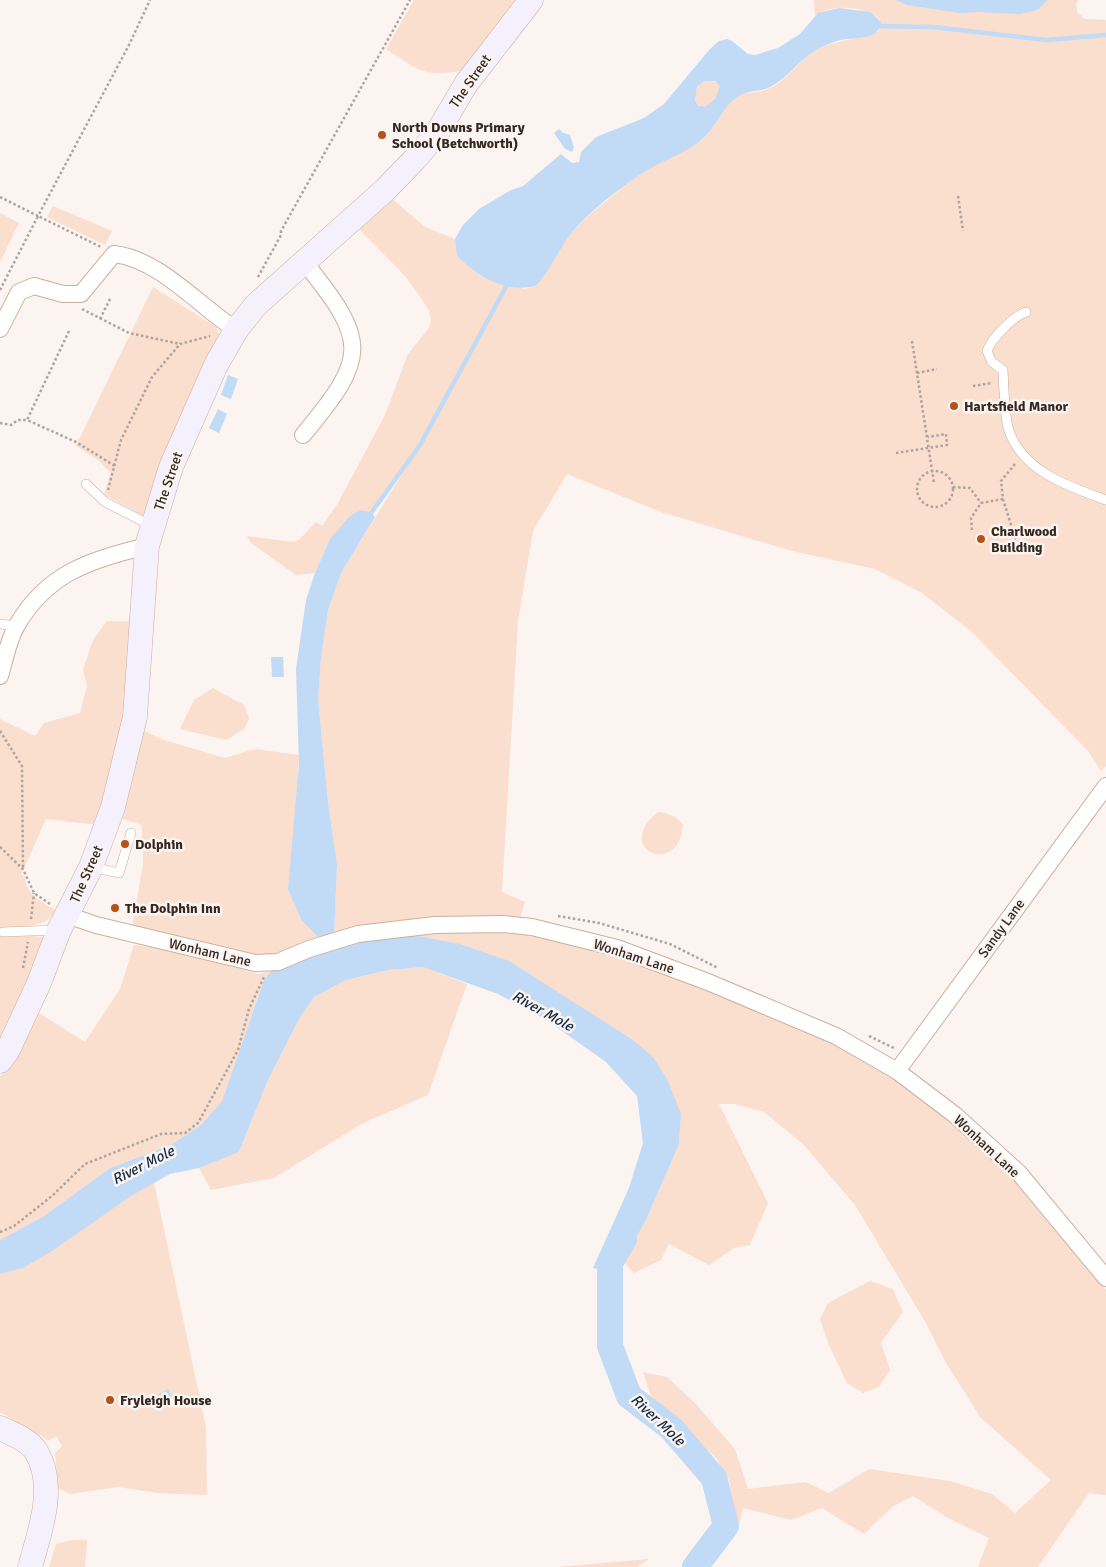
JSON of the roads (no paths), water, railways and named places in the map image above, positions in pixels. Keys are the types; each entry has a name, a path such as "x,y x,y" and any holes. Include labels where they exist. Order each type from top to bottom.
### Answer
{"street":[{"name":"The Street","path":"0,1061 8,1050 39,983 63,922 91,867 113,807 135,717 150,536 171,467 216,365 236,330 256,305 305,263 416,159 436,133 466,84 531,0"},
{"path":"0,329 19,292 34,286 63,294 81,294 114,254 131,256 154,268 236,330"},
{"path":"303,436 331,401 348,375 353,348 351,331 340,307 305,263"},
{"path":"0,676 8,625 38,597 68,571 150,536"},
{"name":"Sandy Lane","path":"897,1071 1106,786"},
{"name":"Wonham Lane","path":"63,922 96,925 255,963 278,962 309,949 358,934 435,925 503,924 532,927 617,948 708,982 836,1036 897,1071 955,1115 1018,1174 1106,1278"},
{"path":"0,1428 15,1434 35,1449 46,1478 45,1507 30,1567"}],"lane":[{"path":"1026,312 1020,314 990,344 987,351 992,362 1003,370 1009,430 1023,456 1043,473 1106,500"},
{"path":"86,484 105,502 150,536"},
{"path":"91,867 119,873 131,833"},
{"path":"4,932 63,922"}],"water":[{"path":"896,0 1048,0 1037,10 1020,14 960,13 907,5"},
{"path":"839,8 870,12 881,22 876,33 864,37 837,41 822,47 808,56 784,78 772,86 744,93 734,99 708,133 697,143 633,180 582,221 569,236 536,286 513,287 493,282 474,271 457,256 455,239 463,225 479,209 511,190 523,186 561,154 572,163 579,162 581,152 596,137 644,118 664,104 710,49 719,41 727,39 748,54 755,55 778,48 800,34 818,13","holes":["704,81 715,81 720,86 715,99 705,107 698,106 695,100 697,87"]},
{"path":"559,129 563,133 570,135 574,147 572,152 565,149 554,133"},
{"path":"228,375 238,379 231,399 221,395"},
{"path":"218,409 227,414 219,433 209,428"},
{"path":"360,510 371,512 375,517 341,573 328,610 321,658 318,699 328,802 337,865 334,936 321,940 301,919 288,889 299,764 296,669 306,600 315,573 330,539 350,516"},
{"path":"271,657 283,657 284,677 272,677"},
{"path":"412,935 460,944 509,961 633,1040 653,1057 667,1079 681,1114 679,1144 645,1222 623,1261 623,1273 593,1268 629,1188 643,1143 637,1096 606,1062 545,1019 498,994 423,967 388,970 346,980 314,997 299,1019 268,1080 239,1152 199,1168 170,1174 131,1196 52,1251 23,1268 0,1274 0,1240 44,1216 110,1168 171,1145 201,1125 222,1101 264,980 272,970 357,940"},
{"path":"168,1389 174,1400 156,1410 150,1399"}],"waterway":[{"path":"876,26 933,27 1046,40 1106,35"},
{"path":"369,516 420,445 508,283"},
{"name":"River Mole","path":"624,1239 610,1263 610,1346 629,1396 671,1428 714,1478 726,1526 695,1567"}],"place":[{"name":"North Downs Primary School (Betchworth)","path":"382,135"},
{"name":"Hartsfield Manor","path":"954,406"},
{"name":"Charlwood Building","path":"981,539"},
{"name":"Dolphin","path":"125,844"},
{"name":"The Dolphin Inn","path":"115,908"},
{"name":"Fryleigh House","path":"110,1400"}]}
